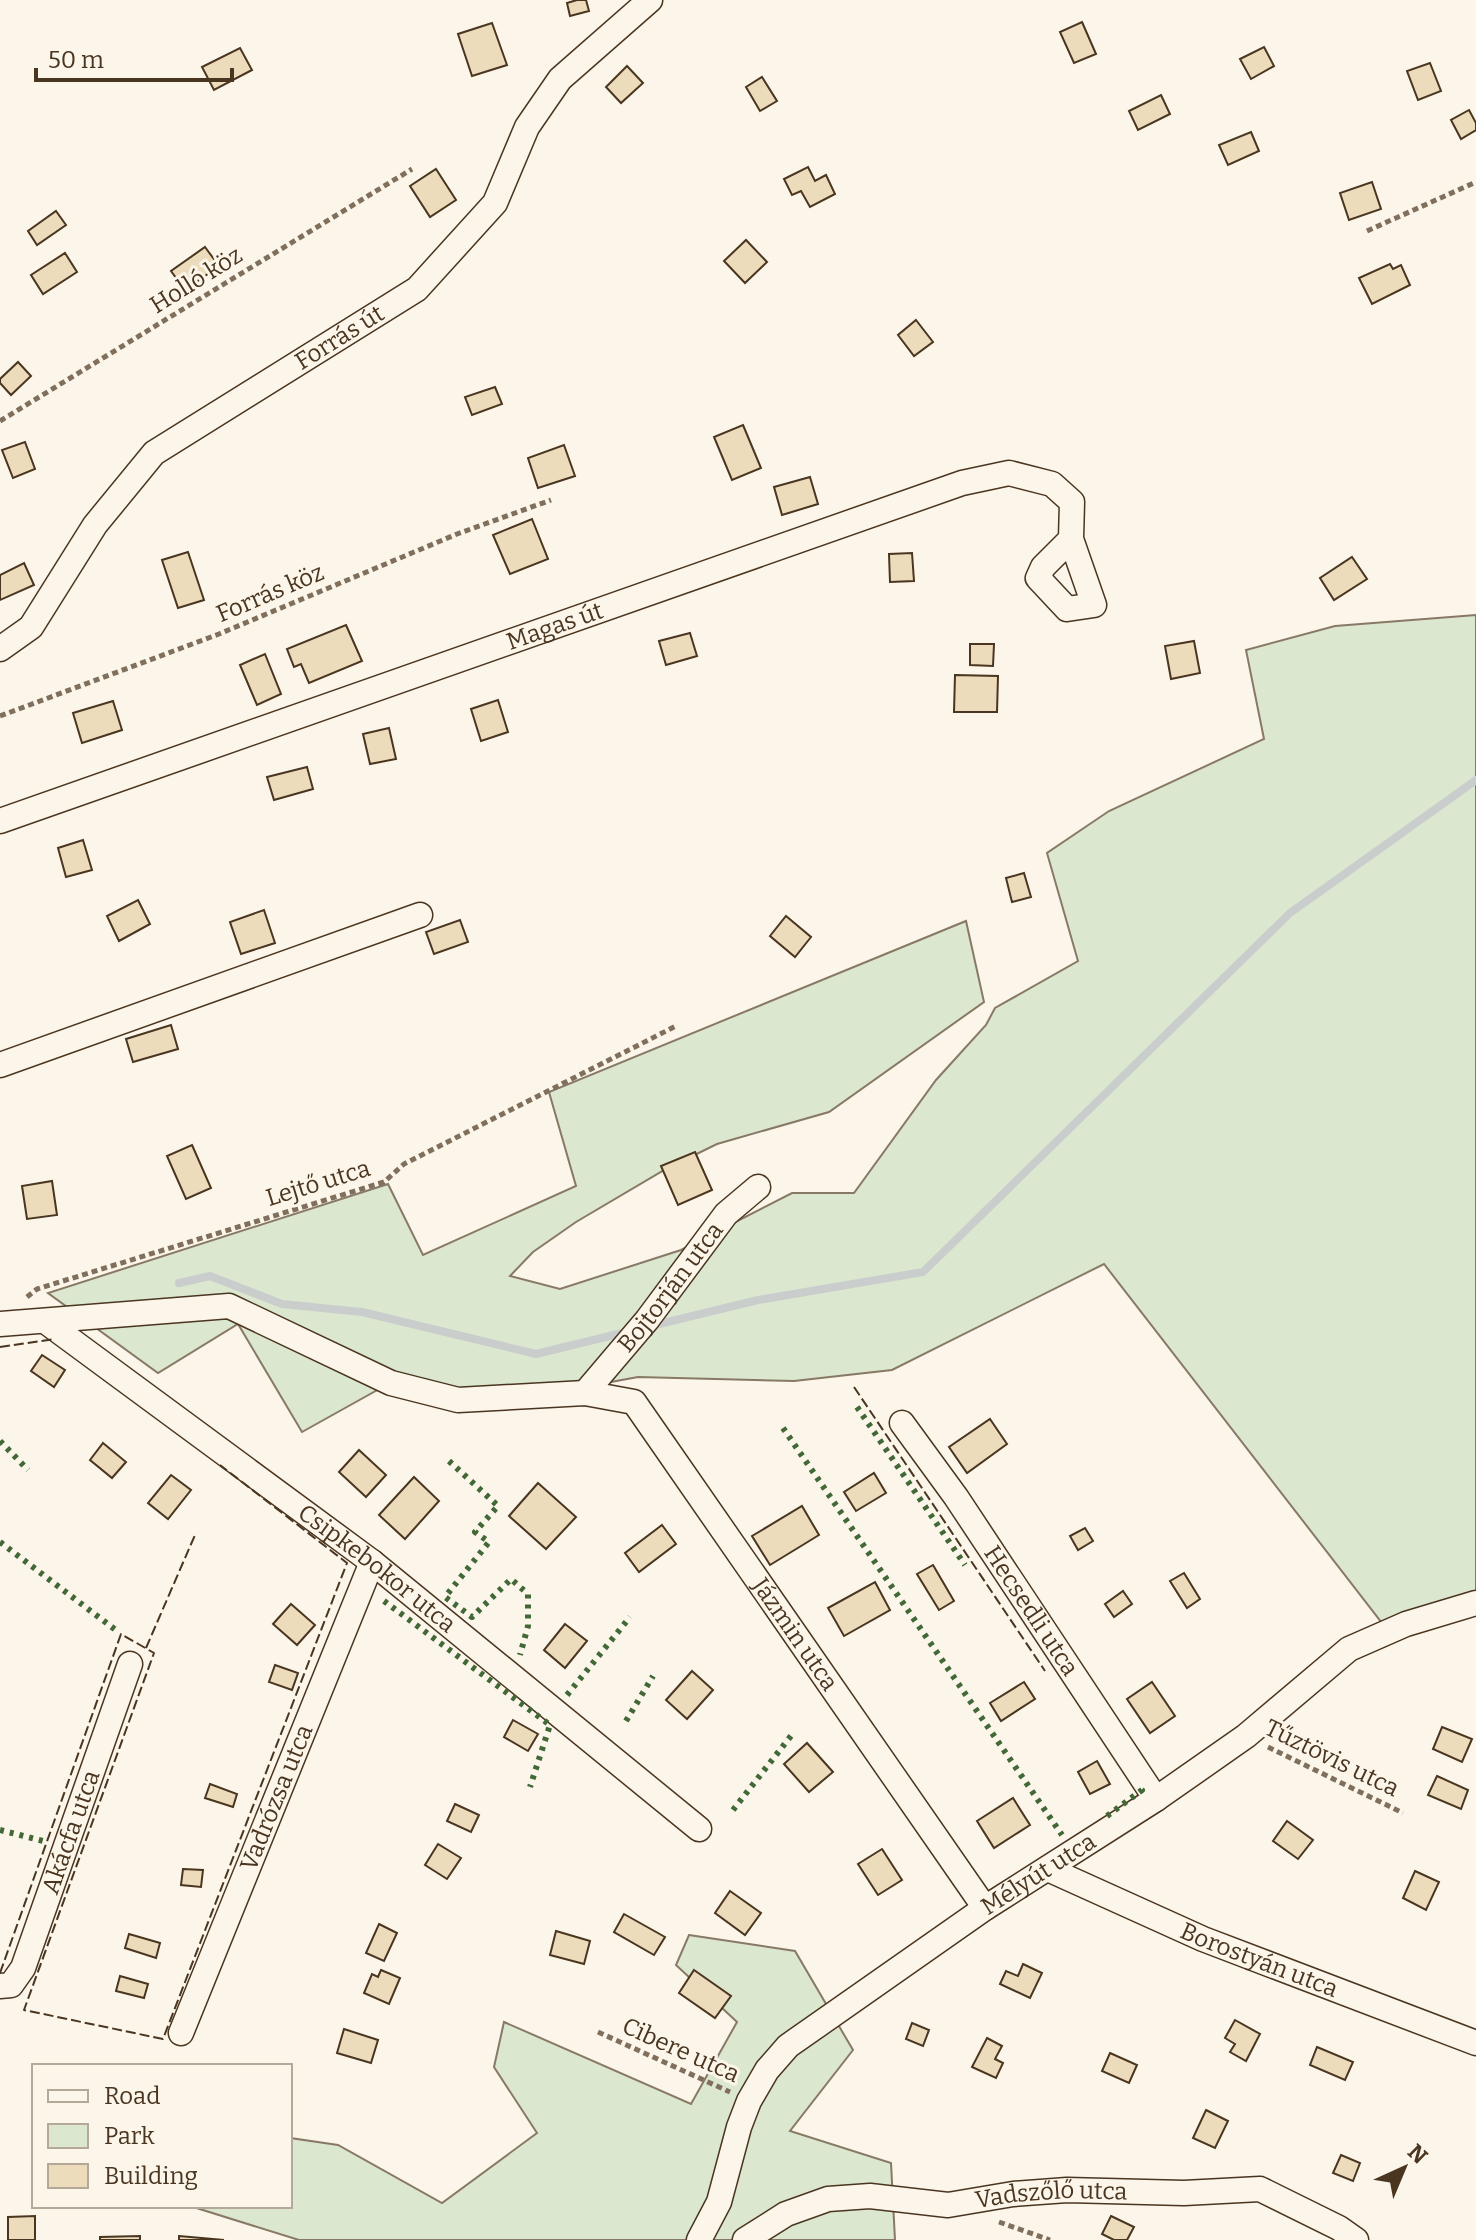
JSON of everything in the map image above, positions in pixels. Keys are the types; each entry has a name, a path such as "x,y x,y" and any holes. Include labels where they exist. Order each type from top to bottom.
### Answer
{"street":[{"name":"Forrás út","path":"0,649 31,627 95,525 154,453 417,289 495,203 527,127 560,79 650,0"},
{"name":"Magas út","path":"0,821 962,483 1009,473 1052,484 1072,502 1071,539"},
{"path":"0,1065 420,915"},
{"name":"Bojtorján utca","path":"585,1393 647,1320 726,1214 758,1187"},
{"name":"Jázmin utca","path":"0,1324 229,1306 391,1383 458,1400 585,1393 634,1402 985,1908"},
{"name":"Csipkebokor utca","path":"45,1321 372,1562 699,1829"},
{"name":"Hecsedli utca","path":"902,1423 956,1497 1156,1799"},
{"name":"Vadrózsa utca","path":"181,2033 372,1562"},
{"name":"Mélyút utca","path":"699,2240 719,2202 749,2101 767,2070 788,2046 985,1908 1156,1799 1246,1736 1349,1649 1406,1624 1476,1603"},
{"name":"Akácfa utca","path":"0,1986 11,1985 23,1968 130,1664"},
{"name":"Borostyán utca","path":"1048,1869 1203,1939 1476,2043"},
{"name":"Vadszőlő utca","path":"745,2240 786,2214 828,2199 870,2196 948,2205 1013,2194 1067,2190 1184,2193 1260,2189 1339,2228 1356,2240"}],"path":[{"name":"Holló köz","path":"0,421 412,169"},
{"path":"1367,231 1476,182"},
{"name":"Forrás köz","path":"0,716 219,634 457,534 551,500"},
{"name":"Lejtő utca","path":"18,1306 37,1289 384,1182 404,1164 678,1025"},
{"name":"Tűztövis utca","path":"1246,1736 1403,1813"},
{"name":"Cibere utca","path":"598,2032 749,2101"}],"green space":[{"path":"1476,615 1476,1593 1382,1623 1104,1264 892,1370 794,1381 638,1377 480,1406 381,1388 302,1432 238,1324 158,1373 48,1293 388,1184 423,1255 576,1186 549,1092 966,921 984,1002 829,1112 717,1144 666,1169 576,1222 533,1252 510,1276 560,1289 681,1250 792,1193 854,1193 936,1080 986,1025 995,1008 1078,961 1047,853 1109,811 1264,739 1246,650 1335,626"},
{"path":"689,1935 795,1951 853,2050 790,2131 891,2163 895,2240 299,2240 196,2208 292,2208 292,2138 338,2145 442,2203 537,2133 494,2067 504,2022 691,2104 737,2022 676,1965"}],"building":[{"path":"586,0 589,11 570,16 567,3"},
{"path":"1082,22 1096,54 1074,63 1060,32"},
{"path":"492,23 507,65 472,76 458,34"},
{"path":"1264,47 1274,66 1251,79 1240,59"},
{"path":"240,48 252,70 214,90 202,67"},
{"path":"1430,63 1441,91 1418,100 1407,71"},
{"path":"627,66 643,83 621,103 606,87"},
{"path":"762,77 777,101 760,111 746,87"},
{"path":"1161,95 1170,114 1138,130 1129,111"},
{"path":"1469,110 1476,130 1461,139 1451,120"},
{"path":"1251,132 1259,151 1228,165 1219,145"},
{"path":"808,167 815,181 826,175 835,194 810,207 801,191 792,195 784,179"},
{"path":"436,169 456,200 430,217 410,186"},
{"path":"1372,182 1381,209 1349,220 1340,193"},
{"path":"56,211 66,225 37,245 28,231"},
{"path":"746,240 767,262 745,283 724,261"},
{"path":"205,247 219,266 185,290 171,271"},
{"path":"65,253 77,272 43,294 31,275"},
{"path":"1390,264 1393,269 1401,265 1410,285 1372,304 1359,278"},
{"path":"916,320 933,342 914,356 898,335"},
{"path":"18,362 31,376 11,395 0,379"},
{"path":"495,387 502,404 472,415 465,397"},
{"path":"743,425 761,468 732,480 714,437"},
{"path":"25,442 35,469 13,478 2,450"},
{"path":"564,445 575,476 538,488 528,458"},
{"path":"810,477 818,504 782,515 774,487"},
{"path":"532,519 548,559 510,574 493,535"},
{"path":"188,552 204,600 178,608 162,560"},
{"path":"912,553 914,581 890,582 889,554"},
{"path":"1352,557 1367,579 1334,600 1320,578"},
{"path":"24,563 34,585 0,600 0,575"},
{"path":"346,625 362,661 309,683 301,664 294,667 287,649"},
{"path":"690,633 697,656 666,665 659,641"},
{"path":"1194,641 1200,673 1171,679 1165,646"},
{"path":"970,644 994,644 993,666 970,665"},
{"path":"265,654 281,694 257,705 240,665"},
{"path":"955,675 998,676 997,712 954,712"},
{"path":"498,700 508,732 481,741 471,709"},
{"path":"113,701 122,730 82,743 73,713"},
{"path":"389,728 396,759 370,764 363,734"},
{"path":"307,767 313,789 274,800 267,777"},
{"path":"83,840 92,870 66,877 58,848"},
{"path":"1024,873 1031,897 1012,902 1006,878"},
{"path":"138,900 150,924 119,941 107,916"},
{"path":"264,910 275,943 241,954 230,922"},
{"path":"786,916 811,937 795,957 770,936"},
{"path":"460,920 468,942 434,954 426,932"},
{"path":"171,1025 178,1049 133,1062 126,1039"},
{"path":"192,1145 211,1188 186,1199 167,1156"},
{"path":"695,1152 712,1190 678,1205 661,1166"},
{"path":"52,1181 57,1215 27,1219 22,1186"},
{"path":"42,1355 65,1370 54,1387 31,1371"},
{"path":"990,1419 1007,1444 967,1473 949,1447"},
{"path":"103,1443 126,1462 112,1478 90,1460"},
{"path":"359,1450 386,1475 366,1497 339,1472"},
{"path":"874,1473 886,1493 856,1511 844,1492"},
{"path":"171,1475 191,1490 168,1519 148,1503"},
{"path":"414,1477 439,1501 405,1539 379,1515"},
{"path":"538,1483 576,1517 546,1549 509,1516"},
{"path":"802,1506 819,1535 770,1565 752,1536"},
{"path":"662,1525 676,1544 639,1572 625,1553"},
{"path":"1085,1528 1093,1541 1078,1550 1070,1536"},
{"path":"933,1565 954,1601 939,1610 917,1574"},
{"path":"1184,1573 1200,1599 1187,1608 1170,1581"},
{"path":"875,1582 890,1610 844,1636 828,1608"},
{"path":"1123,1591 1132,1604 1114,1617 1105,1604"},
{"path":"291,1604 315,1625 297,1645 273,1624"},
{"path":"565,1624 587,1641 565,1668 544,1650"},
{"path":"275,1665 298,1673 292,1690 269,1682"},
{"path":"692,1671 713,1690 687,1719 666,1700"},
{"path":"1024,1682 1035,1699 1001,1721 990,1703"},
{"path":"1152,1682 1175,1716 1150,1733 1127,1699"},
{"path":"513,1720 538,1734 528,1751 504,1737"},
{"path":"1442,1727 1472,1739 1462,1762 1433,1749"},
{"path":"807,1743 833,1772 809,1792 784,1764"},
{"path":"1097,1761 1110,1784 1090,1794 1078,1772"},
{"path":"1437,1776 1468,1790 1461,1809 1428,1795"},
{"path":"210,1784 237,1794 233,1807 205,1798"},
{"path":"1013,1798 1030,1825 994,1848 977,1821"},
{"path":"455,1804 479,1815 471,1832 447,1821"},
{"path":"1287,1821 1313,1840 1298,1859 1273,1841"},
{"path":"438,1844 461,1858 447,1879 425,1865"},
{"path":"882,1849 902,1880 878,1895 858,1864"},
{"path":"183,1869 203,1870 201,1887 181,1885"},
{"path":"1415,1871 1439,1882 1426,1910 1403,1898"},
{"path":"730,1891 761,1913 745,1935 715,1913"},
{"path":"624,1914 665,1937 654,1955 614,1932"},
{"path":"379,1924 397,1933 384,1961 366,1953"},
{"path":"556,1931 590,1941 584,1964 550,1955"},
{"path":"129,1934 160,1943 156,1958 125,1948"},
{"path":"1023,1964 1042,1973 1030,1998 1000,1984 1006,1971 1018,1976"},
{"path":"381,1970 400,1978 389,2004 364,1993 372,1974 378,1977"},
{"path":"694,1970 731,1996 715,2018 679,1993"},
{"path":"120,1976 148,1984 144,1998 116,1991"},
{"path":"1235,2020 1260,2034 1246,2061 1230,2052 1235,2044 1225,2038"},
{"path":"912,2023 929,2030 923,2046 906,2039"},
{"path":"344,2029 378,2040 371,2063 337,2053"},
{"path":"987,2038 1002,2046 995,2059 1003,2063 996,2078 972,2067"},
{"path":"1317,2047 1353,2062 1345,2080 1310,2065"},
{"path":"1110,2053 1137,2065 1129,2083 1102,2071"},
{"path":"1206,2110 1228,2121 1215,2148 1193,2138"},
{"path":"1341,2155 1360,2163 1353,2181 1333,2173"},
{"path":"35,2216 35,2240 8,2240 8,2217"},
{"path":"1111,2216 1134,2227 1127,2240 1114,2240 1102,2234"},
{"path":"140,2236 140,2240 100,2240 100,2237"},
{"path":"179,2236 224,2240 179,2240"}],"waterway":[{"path":"651,1326 758,1300 923,1272 1290,913 1476,780"},
{"path":"179,1283 210,1276 282,1304 362,1312 536,1354 626,1332"}],"hedge":[{"path":"857,1407 965,1565"},
{"path":"783,1428 1062,1835"},
{"path":"0,1441 28,1470"},
{"path":"449,1461 498,1506 475,1532 489,1542 445,1597 472,1617 511,1579 528,1594 528,1626 520,1655"},
{"path":"0,1542 117,1631"},
{"path":"384,1601 550,1725 530,1787"},
{"path":"567,1695 630,1617"},
{"path":"626,1721 653,1676"},
{"path":"733,1810 794,1732"},
{"path":"1107,1816 1142,1790 1140,1788"},
{"path":"0,1830 47,1842"}],"fence":[{"path":"0,1347 55,1339"},
{"path":"854,1387 1045,1671"},
{"path":"0,1973 121,1634 154,1653 24,2010 163,2039 347,1563 220,1465"},
{"path":"146,1648 195,1535"}]}
